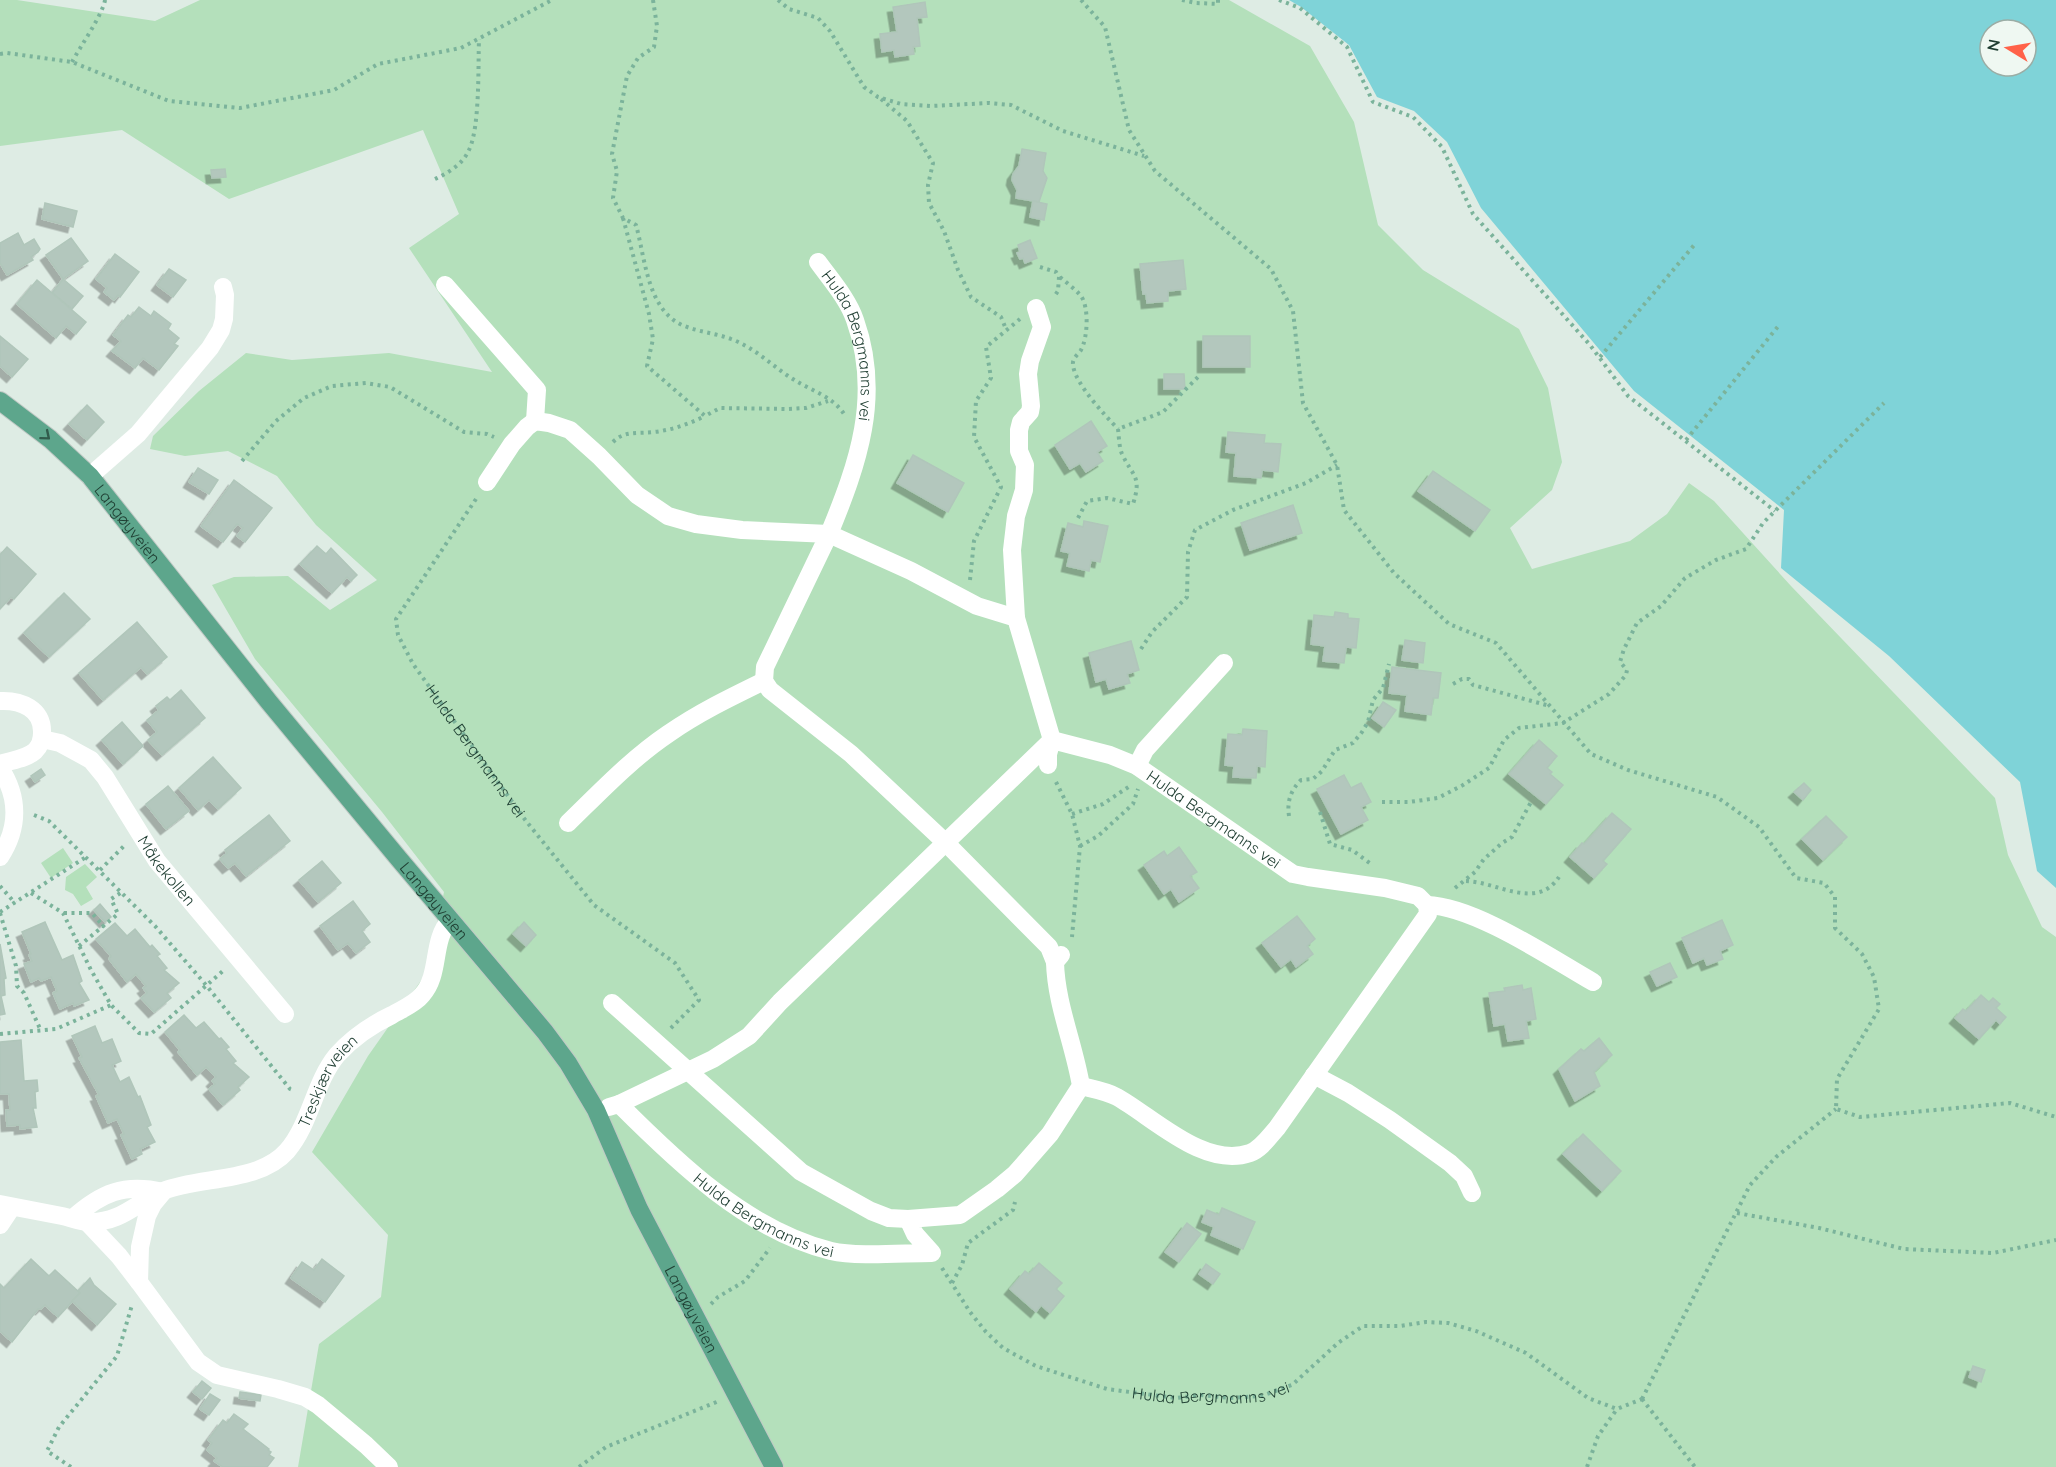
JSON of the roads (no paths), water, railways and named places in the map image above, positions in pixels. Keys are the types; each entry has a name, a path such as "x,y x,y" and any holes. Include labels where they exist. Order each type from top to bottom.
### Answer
{"main road":[{"name":"Langøyveien","path":"0,401 50,439 90,476 277,711 545,1032 568,1063 596,1110 639,1209 774,1467"}],"street":[{"name":"Hulda Bergmanns vei","path":"764,681 765,667 829,534 853,472 867,415 868,392 855,320 843,297 818,262"},
{"path":"445,285 537,390 535,422"},
{"path":"90,476 138,434 210,348 221,330 224,319 223,286"},
{"path":"1036,308 1042,327 1028,374 1030,412 1021,422 1019,430 1018,451 1025,465 1024,490 1016,516 1012,550 1016,618 1052,740 1048,765"},
{"path":"487,482 512,444 527,427 535,422 549,423 570,430 637,495 668,516 696,524 742,530 829,534 911,571 977,606 1016,618"},
{"name":"Hulda Bergmanns vei","path":"1143,770 1146,750 1224,663"},
{"path":"568,823 635,759 666,735 700,713 764,681 770,690 851,754 946,843 1058,958 1056,987 1081,1086 1050,1134 1019,1169 997,1189 960,1215 908,1219 889,1218 871,1211 801,1172 612,1003"},
{"path":"0,701 22,702 39,716 42,728 42,739 37,750 0,766 14,795 16,812 8,845 0,857"},
{"name":"Måkekollen","path":"42,739 60,743 91,760 105,777 157,861 285,1014"},
{"name":"Hulda Bergmanns vei","path":"1052,740 1110,755 1143,770 1293,874 1384,888 1418,896 1435,905 1489,924 1593,982"},
{"path":"596,1110 619,1104 713,1059 749,1036 780,1002 1052,740"},
{"path":"1081,1086 1115,1096 1169,1132 1204,1150 1221,1155 1242,1155 1257,1150 1277,1128 1435,905"},
{"name":"Treskjærveien","path":"6,1205 80,1220 104,1221 136,1208 162,1191 250,1172 278,1160 297,1136 314,1097 336,1056 365,1029 412,1004 422,996 429,986 434,970 441,934 450,920"},
{"path":"1314,1075 1348,1093 1390,1120 1450,1163 1464,1176 1472,1193"},
{"name":"Hulda Bergmanns vei","path":"619,1104 681,1162 730,1203 795,1240 832,1251 932,1253 915,1234 908,1219"},
{"path":"139,1282 140,1247 147,1216 162,1191 121,1189 105,1194 86,1206 80,1220 119,1256 198,1362 207,1370 228,1378 305,1397 318,1405 389,1467"},
{"path":"0,1225 6,1205"}],"water":[{"path":"1289,0 2056,0 2056,888 2037,871 2020,782 1889,656 1781,568 1784,510 1634,391 1481,208 1447,142 1414,111 1377,97 1349,45"}]}
